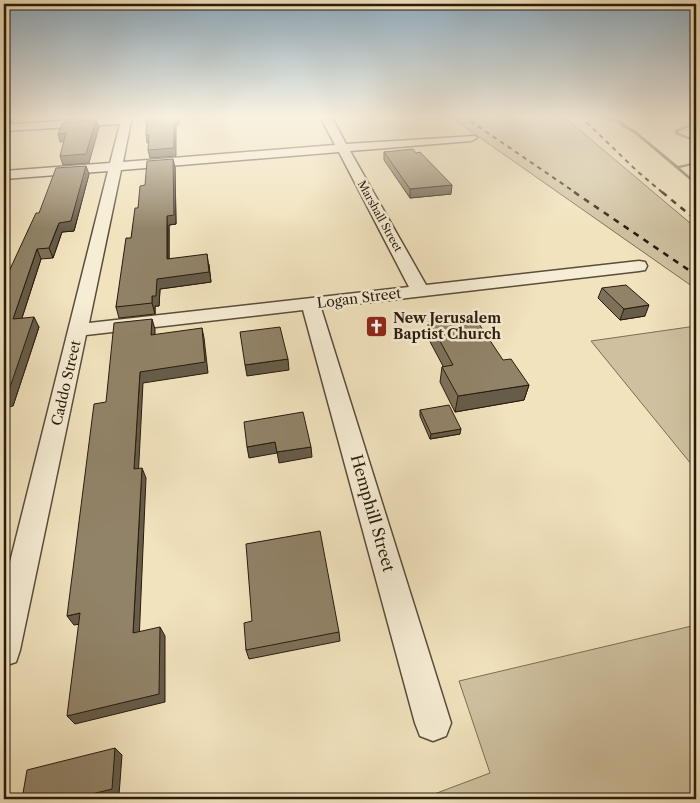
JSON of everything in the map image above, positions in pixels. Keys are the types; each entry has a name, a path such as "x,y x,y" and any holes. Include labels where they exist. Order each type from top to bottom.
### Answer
{"street":[{"name":"Caddo Street","path":"4,650 119,153"},
{"path":"4,175 277,153"},
{"name":"Marshall Street","path":"345,153 420,290"},
{"name":"Logan Street","path":"79,330 638,266"},
{"name":"Hemphill Street","path":"310,304 366,487 433,723"}],"shaded area":[{"path":"503,153 607,153 696,228 696,289"},
{"path":"696,326 696,470 591,341"},
{"path":"696,625 696,799 421,799 490,773 459,681"}],"building":[{"path":"61,153 86,153 86,154 60,156"},
{"path":"385,153 421,153 452,185 410,189"},
{"path":"173,159 174,215 167,216 167,259 207,254 209,272 157,279 156,296 152,296 152,303 116,307 126,238 131,238 135,208 138,208 140,186 145,185 147,161"},
{"path":"86,166 71,221 59,223 49,248 37,249 13,319 34,317 7,396 4,396 4,280 36,213 39,213 56,168"},
{"path":"626,285 649,305 624,309 602,288"},
{"path":"473,315 503,360 511,359 529,385 458,396 442,367 453,365 429,321"},
{"path":"152,319 151,335 202,328 205,362 140,372 134,469 142,468 133,633 160,627 159,694 67,716 80,613 67,616 94,404 106,402 114,323"},
{"path":"280,327 288,359 245,365 240,332"},
{"path":"449,405 461,429 431,434 420,410"},
{"path":"303,412 311,447 277,452 275,442 247,447 244,422"},
{"path":"320,531 339,632 246,650 244,623 252,621 246,544"},
{"path":"115,748 112,789 88,795 88,799 22,799 27,770"}],"waterway":[{"path":"660,153 696,184"},
{"path":"679,167 696,163"}],"railway":[{"path":"518,153 576,193"},
{"path":"619,153 663,193"},
{"path":"574,192 696,275"},
{"path":"662,192 696,220"}],"place":[{"name":"New Jerusalem Baptist Church","path":"377,326"}]}
